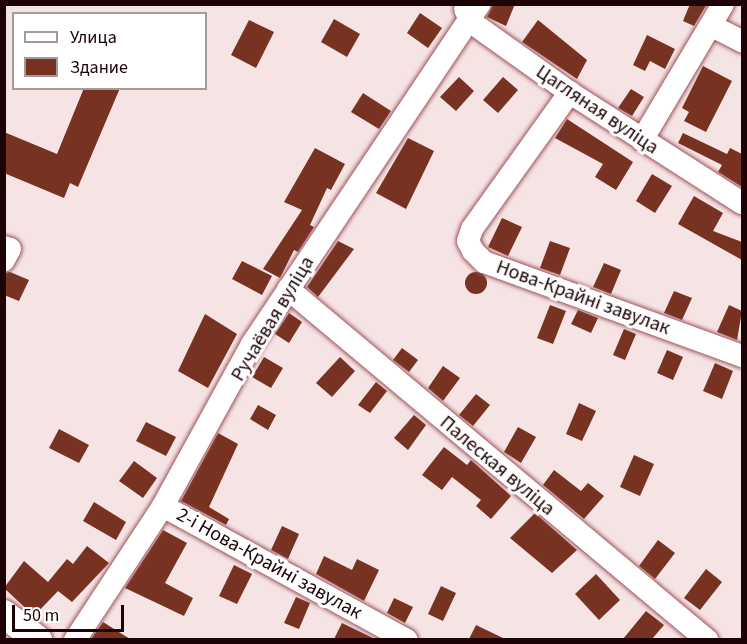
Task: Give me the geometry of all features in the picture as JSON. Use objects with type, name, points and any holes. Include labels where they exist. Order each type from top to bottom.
[{"type":"main road","points":[[4,614],[38,639]]},
{"type":"street","points":[[642,140],[712,26],[723,4]]},
{"type":"street","name":"Цагляная вуліца","points":[[471,10],[570,92],[742,203]]},
{"type":"street","name":"Ручаёвая вуліца","points":[[75,639],[164,506],[288,289],[471,10]]},
{"type":"street","points":[[712,26],[742,40]]},
{"type":"street","name":"Нова-Крайні завулак","points":[[570,92],[471,229],[468,241],[473,251],[484,262],[742,356]]},
{"type":"street","points":[[4,247],[10,249],[4,260]]},
{"type":"street","name":"Палеская вуліца","points":[[288,289],[707,639]]},
{"type":"street","name":"2-і Нова-Крайні завулак","points":[[164,506],[407,639]]},
{"type":"building","points":[[493,4],[515,4],[506,26],[487,17]]},
{"type":"building","points":[[690,4],[707,4],[694,26],[683,21]]},
{"type":"building","points":[[420,13],[442,28],[428,48],[407,33]]},
{"type":"building","points":[[334,19],[360,34],[347,57],[321,42]]},
{"type":"building","points":[[249,20],[274,32],[256,68],[231,55]]},
{"type":"building","points":[[538,20],[587,60],[577,79],[522,42]]},
{"type":"building","points":[[647,35],[675,49],[665,69],[650,61],[645,71],[633,65]]},
{"type":"building","points":[[703,66],[732,81],[706,132],[684,121],[689,112],[682,108]]},
{"type":"building","points":[[459,77],[474,91],[456,111],[440,97]]},
{"type":"building","points":[[503,77],[518,90],[498,113],[483,100]]},
{"type":"building","points":[[631,89],[644,97],[632,116],[618,108]]},
{"type":"building","points":[[83,90],[119,90],[78,187],[70,183],[64,198],[4,173],[4,132],[57,154]]},
{"type":"building","points":[[363,93],[391,111],[379,129],[351,112]]},
{"type":"building","points":[[567,119],[633,162],[616,190],[595,177],[603,164],[555,138]]},
{"type":"building","points":[[683,133],[727,154],[730,148],[742,154],[742,187],[718,172],[722,165],[678,143]]},
{"type":"building","points":[[408,138],[434,151],[406,209],[376,193]]},
{"type":"building","points":[[315,148],[345,164],[331,190],[327,188],[310,225],[314,227],[298,252],[294,250],[280,278],[263,269],[302,210],[284,202]]},
{"type":"building","points":[[652,174],[672,186],[655,213],[636,201]]},
{"type":"building","points":[[694,196],[723,213],[713,231],[742,242],[742,260],[678,224]]},
{"type":"building","points":[[502,218],[522,227],[508,256],[488,247]]},
{"type":"building","points":[[338,241],[354,249],[318,297],[307,287]]},
{"type":"building","points":[[550,241],[570,248],[560,275],[540,268]]},
{"type":"building","points":[[242,261],[272,276],[262,295],[232,279]]},
{"type":"building","points":[[604,263],[621,270],[611,294],[593,287]]},
{"type":"building","points":[[10,272],[29,280],[19,301],[4,295],[4,273]]},
{"type":"building","points":[[476,272],[486,279],[487,283],[480,293],[476,294],[466,287],[465,283],[472,273]]},
{"type":"building","points":[[674,291],[692,298],[682,320],[664,313]]},
{"type":"building","points":[[550,305],[566,311],[553,344],[537,338]]},
{"type":"building","points":[[729,305],[742,311],[737,340],[717,332]]},
{"type":"building","points":[[578,310],[598,318],[591,333],[571,324]]},
{"type":"building","points":[[289,313],[302,322],[289,343],[275,334]]},
{"type":"building","points":[[205,314],[237,334],[208,388],[178,371]]},
{"type":"building","points":[[624,329],[636,334],[625,360],[613,355]]},
{"type":"building","points":[[402,348],[418,360],[409,372],[393,360]]},
{"type":"building","points":[[667,350],[683,357],[673,380],[657,373]]},
{"type":"building","points":[[264,357],[283,368],[271,388],[252,377]]},
{"type":"building","points":[[340,357],[355,371],[332,397],[316,383]]},
{"type":"building","points":[[715,363],[733,371],[722,399],[703,391]]},
{"type":"building","points":[[443,366],[460,378],[443,401],[428,388]]},
{"type":"building","points":[[376,382],[387,391],[370,413],[358,405]]},
{"type":"building","points":[[476,394],[490,405],[473,426],[459,415]]},
{"type":"building","points":[[579,403],[596,411],[582,441],[566,434]]},
{"type":"building","points":[[258,405],[276,415],[268,430],[250,419]]},
{"type":"building","points":[[414,415],[426,425],[408,450],[394,438]]},
{"type":"building","points":[[146,422],[176,437],[166,456],[136,441]]},
{"type":"building","points":[[518,427],[536,437],[521,463],[504,452]]},
{"type":"building","points":[[59,429],[89,445],[79,463],[49,448]]},
{"type":"building","points":[[218,433],[238,444],[209,507],[229,519],[226,525],[181,501]]},
{"type":"building","points":[[444,447],[467,465],[471,460],[511,496],[491,519],[476,506],[481,500],[452,477],[442,490],[422,475]]},
{"type":"building","points":[[634,455],[654,464],[640,496],[620,487]]},
{"type":"building","points":[[134,461],[157,478],[143,498],[119,481]]},
{"type":"building","points":[[554,470],[581,491],[588,483],[604,496],[584,519],[543,485]]},
{"type":"building","points":[[94,502],[126,522],[116,540],[83,521]]},
{"type":"building","points":[[535,513],[577,550],[552,573],[510,538]]},
{"type":"building","points":[[282,526],[299,534],[288,559],[271,550]]},
{"type":"building","points":[[163,530],[187,543],[165,583],[193,598],[184,616],[125,588]]},
{"type":"building","points":[[658,540],[675,553],[655,579],[639,566]]},
{"type":"building","points":[[87,546],[109,563],[72,602],[58,591],[34,616],[4,588],[24,561],[48,582],[67,559],[73,564]]},
{"type":"building","points":[[324,556],[352,570],[357,559],[379,570],[364,601],[316,574]]},
{"type":"building","points":[[234,565],[252,574],[237,604],[219,596]]},
{"type":"building","points":[[706,569],[722,582],[700,610],[684,598]]},
{"type":"building","points":[[596,574],[620,600],[599,620],[575,594]]},
{"type":"building","points":[[441,586],[456,593],[443,621],[428,614]]},
{"type":"building","points":[[296,597],[310,603],[299,629],[284,623]]},
{"type":"building","points":[[394,598],[413,607],[405,623],[387,613]]},
{"type":"building","points":[[646,611],[664,625],[652,639],[623,639]]},
{"type":"building","points":[[103,622],[130,639],[91,639]]},
{"type":"building","points":[[342,623],[375,639],[334,639]]},
{"type":"building","points":[[476,625],[505,639],[469,639]]}]
